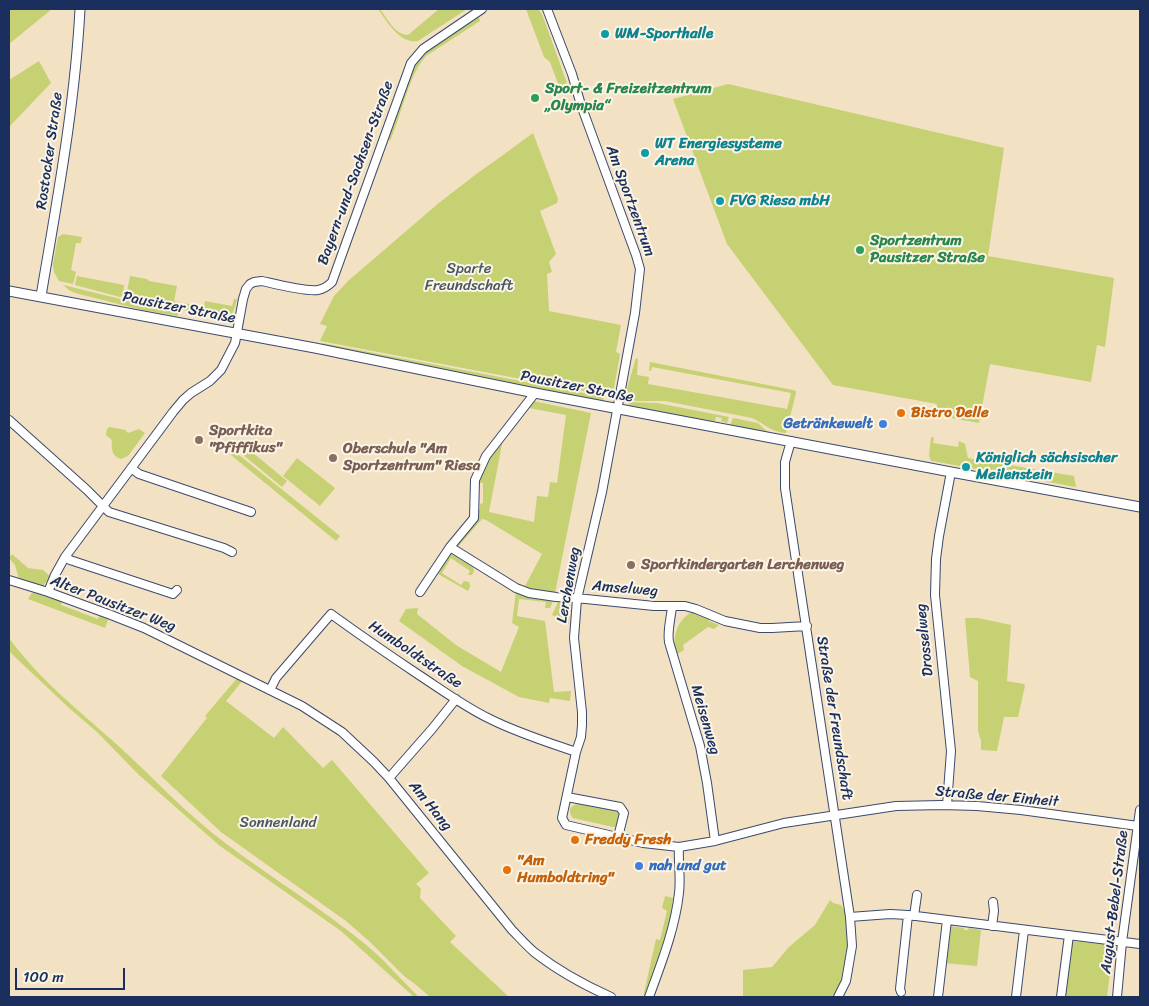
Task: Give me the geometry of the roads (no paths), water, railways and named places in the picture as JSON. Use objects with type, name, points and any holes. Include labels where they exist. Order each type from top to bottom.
[{"type":"street","name":"Rostocker Straße","points":[[41,296],[58,194],[78,51],[80,9]]},
{"type":"street","name":"Bayern-und-Sachsen-Straße","points":[[238,333],[245,294],[250,284],[262,281],[310,290],[322,289],[332,282],[408,67],[423,49],[482,9]]},
{"type":"street","name":"Am Sportzentrum","points":[[547,9],[572,74],[580,105],[639,264],[635,313],[617,408]]},
{"type":"street","name":"Pausitzer Straße","points":[[9,291],[238,333],[535,393],[1140,507]]},
{"type":"street","points":[[48,592],[65,557],[173,412],[191,393],[210,381],[221,370],[234,347],[238,333]]},
{"type":"street","points":[[420,592],[450,547],[474,518],[476,480],[486,456],[535,393]]},
{"type":"street","name":"Lerchenweg","points":[[562,818],[581,737],[582,712],[574,638],[577,599],[600,501],[617,408]]},
{"type":"street","points":[[9,420],[109,512],[232,552]]},
{"type":"street","name":"Straße der Freundschaft","points":[[791,442],[785,462],[785,488],[850,917],[852,946],[846,981],[838,997]]},
{"type":"street","points":[[131,468],[139,474],[251,512]]},
{"type":"street","name":"Drosselweg","points":[[947,805],[951,752],[935,595],[939,536],[951,472]]},
{"type":"street","name":"Amselweg","points":[[450,547],[529,593],[672,607],[685,606],[724,621],[760,628],[806,626]]},
{"type":"street","points":[[65,557],[173,594],[178,590]]},
{"type":"street","name":"Alter Pausitzer Weg","points":[[9,580],[111,615],[174,642],[205,658]]},
{"type":"street","name":"Meisenweg","points":[[672,607],[668,636],[669,642],[700,746],[715,841]]},
{"type":"street","name":"Humboldtstraße","points":[[270,690],[276,678],[331,614],[456,700],[504,726],[576,752]]},
{"type":"street","name":"Am Hang","points":[[205,658],[245,676],[302,706],[342,732],[389,778],[512,930],[534,951],[564,972],[594,990],[611,997]]},
{"type":"street","points":[[389,778],[456,700]]},
{"type":"street","points":[[567,797],[620,807],[624,813],[615,836]]},
{"type":"street","name":"Straße der Einheit","points":[[562,818],[566,825],[642,843],[679,847],[715,841],[784,823],[896,806],[977,806],[1138,826]]},
{"type":"street","name":"August-Bebel-Straße","points":[[1117,997],[1122,942],[1140,810]]},
{"type":"street","points":[[649,997],[673,925],[680,875],[679,847]]},
{"type":"street","points":[[901,992],[900,988],[911,916],[917,895]]},
{"type":"street","points":[[992,926],[993,902]]},
{"type":"street","points":[[850,917],[879,914],[911,916],[1140,944]]},
{"type":"street","points":[[938,997],[947,920]]},
{"type":"street","points":[[1016,997],[1024,930]]},
{"type":"street","points":[[1061,997],[1069,935]]},
{"type":"place","name":"WM-Sporthalle","points":[[605,34]]},
{"type":"place","name":"Sport- & Freizeitzentrum „Olympia“","points":[[535,98]]},
{"type":"place","name":"WT Energiesysteme Arena","points":[[645,153]]},
{"type":"place","name":"FVG Riesa mbH","points":[[720,201]]},
{"type":"place","name":"Sportzentrum Pausitzer Straße","points":[[860,250]]},
{"type":"place","name":"Bistro Delle","points":[[901,413]]},
{"type":"place","name":"Getränkewelt","points":[[883,424]]},
{"type":"place","name":"Sportkita \"Pfiffikus\"","points":[[199,440]]},
{"type":"place","name":"Oberschule \"Am Sportzentrum\" Riesa","points":[[333,458]]},
{"type":"place","name":"Königlich sächsischer Meilenstein","points":[[966,467]]},
{"type":"place","name":"Sportkindergarten Lerchenweg","points":[[631,565]]},
{"type":"place","name":"Freddy Fresh","points":[[575,840]]},
{"type":"place","name":"nah und gut","points":[[639,866]]},
{"type":"place","name":"\"Am Humboldtring\"","points":[[507,870]]},
{"type":"park label","name":"Sparte Freundschaft","points":[[469,278]]},
{"type":"park label","name":"Sonnenland","points":[[278,823]]}]
